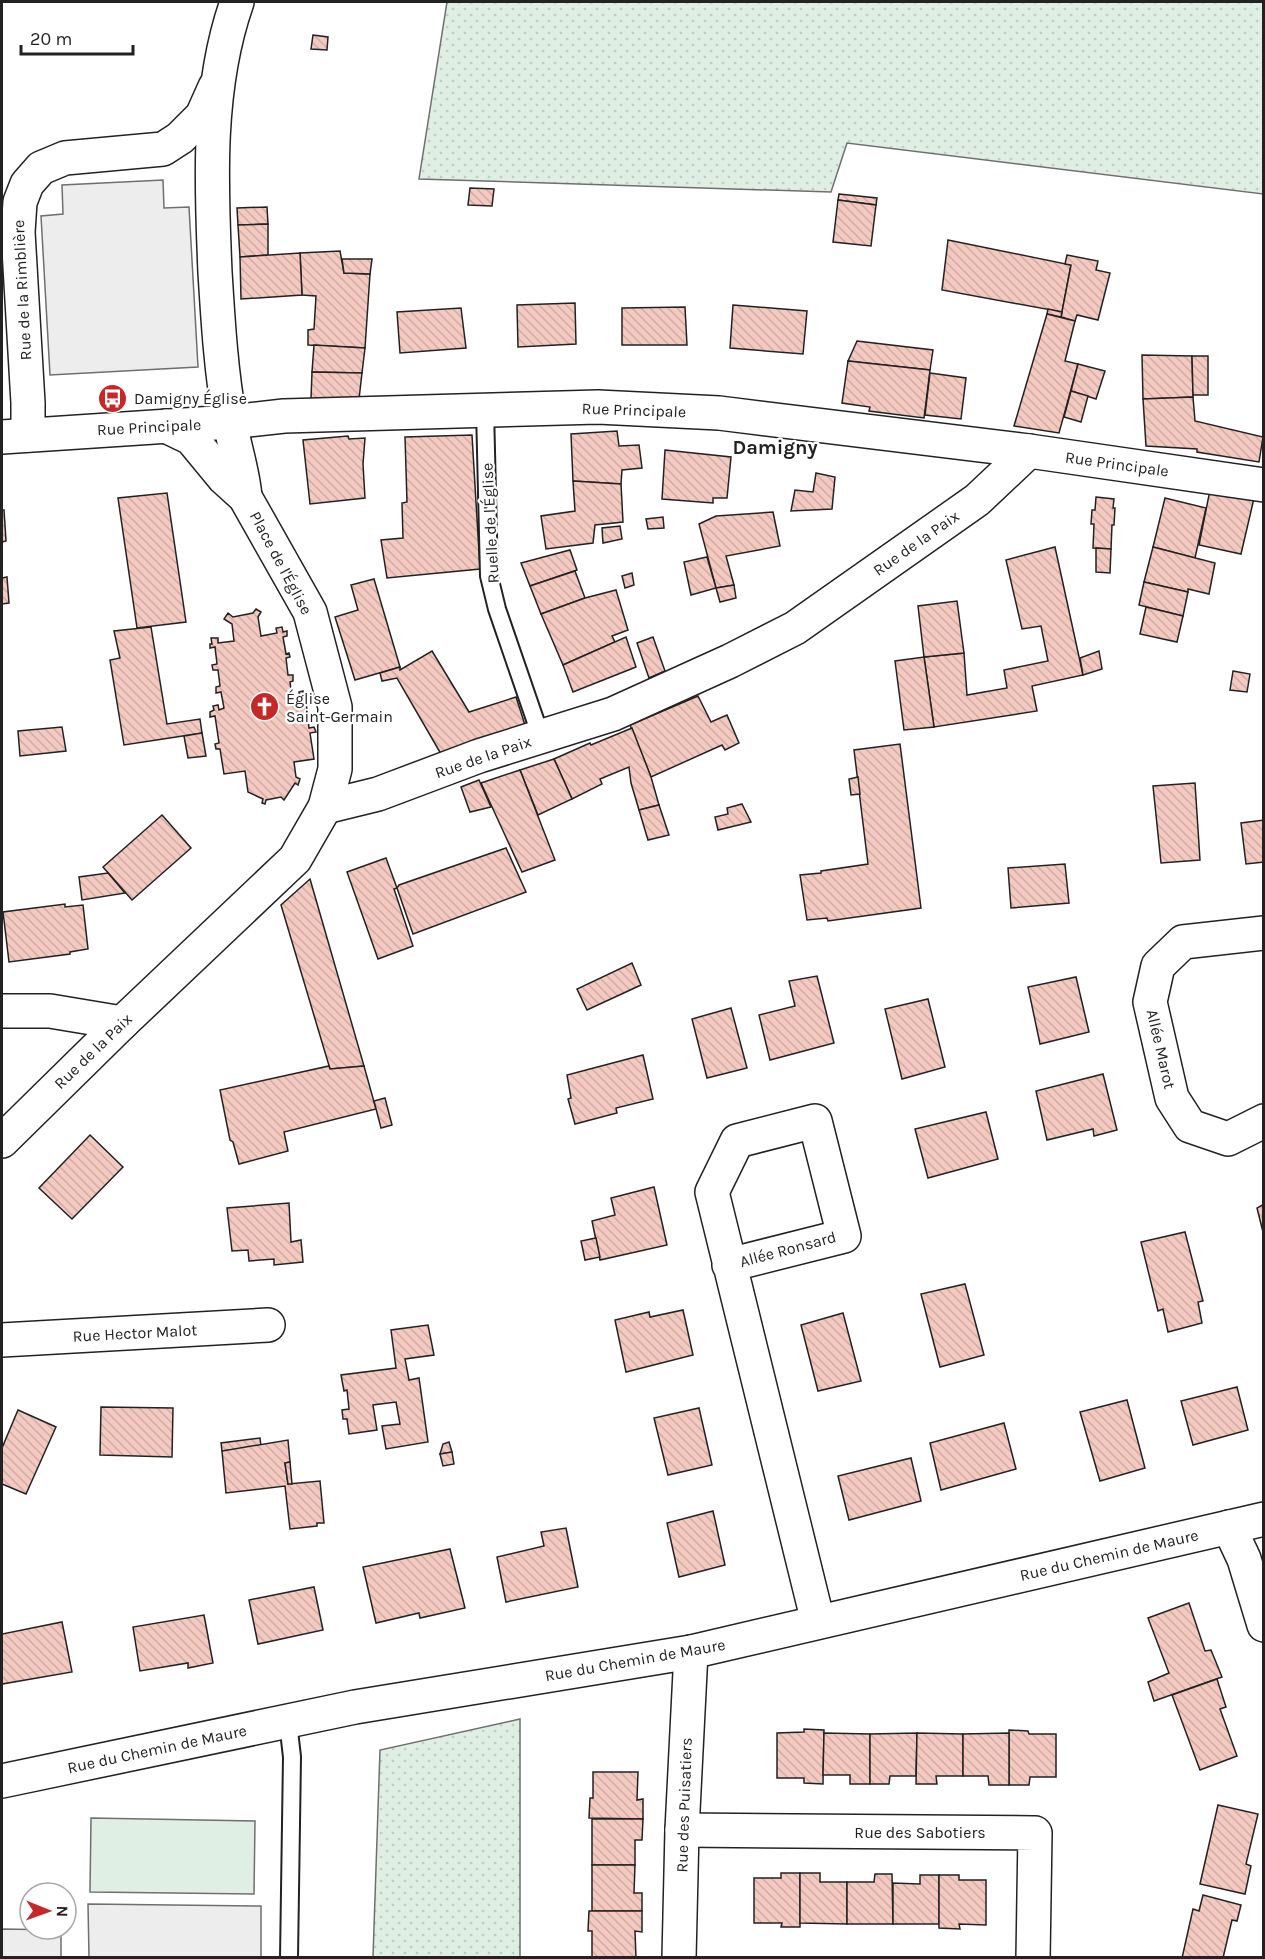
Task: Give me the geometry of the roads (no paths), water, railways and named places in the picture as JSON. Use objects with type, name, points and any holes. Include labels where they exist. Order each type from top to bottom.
[{"type":"street","points":[[230,423],[218,326],[211,188],[218,80],[237,2]]},
{"type":"street","points":[[163,149],[180,138],[202,116],[218,80]]},
{"type":"street","points":[[163,149],[191,163],[211,188]]},
{"type":"street","name":"Rue de la Rimblière","points":[[15,436],[28,403],[18,232],[20,202],[27,184],[41,168],[65,158],[163,149]]},
{"type":"street","name":"Rue Principale","points":[[15,436],[230,423],[284,416],[598,407],[719,413],[1029,451],[1263,485]]},
{"type":"street","name":"Place de l'Église","points":[[230,423],[243,472],[245,497]]},
{"type":"street","name":"Place de l'Église","points":[[166,426],[191,438],[224,478],[245,497],[310,612],[335,707],[336,769],[326,807]]},
{"type":"street","name":"Rue de la Paix","points":[[2,1141],[122,1023],[295,859],[326,807],[378,794],[479,756],[613,714],[730,661],[795,628],[977,500],[1029,451]]},
{"type":"street","name":"Allée Marot","points":[[1263,934],[1183,942],[1158,966],[1150,1002],[1172,1098],[1190,1126],[1228,1139],[1263,1121]]},
{"type":"street","points":[[2,1011],[50,1011],[122,1023]]},
{"type":"street","name":"Allée Ronsard","points":[[729,1265],[843,1236],[815,1121],[737,1141],[712,1192],[729,1265],[818,1622]]},
{"type":"street","name":"Rue Hector Malot","points":[[2,1340],[268,1325]]},
{"type":"street","name":"Rue du Chemin de Maure","points":[[2,1781],[355,1707],[691,1652],[1263,1518]]},
{"type":"street","points":[[1228,1527],[1244,1559],[1263,1625]]},
{"type":"street","name":"Rue des Puisatiers","points":[[679,1958],[682,1830],[691,1652]]},
{"type":"street","name":"Rue des Sabotiers","points":[[682,1830],[1035,1833],[1033,1958]]},
{"type":"lane","name":"Ruelle de l'Église","points":[[485,409],[489,576],[497,609],[541,737]]},
{"type":"lane","points":[[288,1722],[292,1757],[288,1958]]},
{"type":"place","name":"Damigny Église","points":[[113,398]]},
{"type":"place","name":"Église Saint-Germain","points":[[265,707]]},
{"type":"district","name":"Damigny","points":[[775,447]]}]
